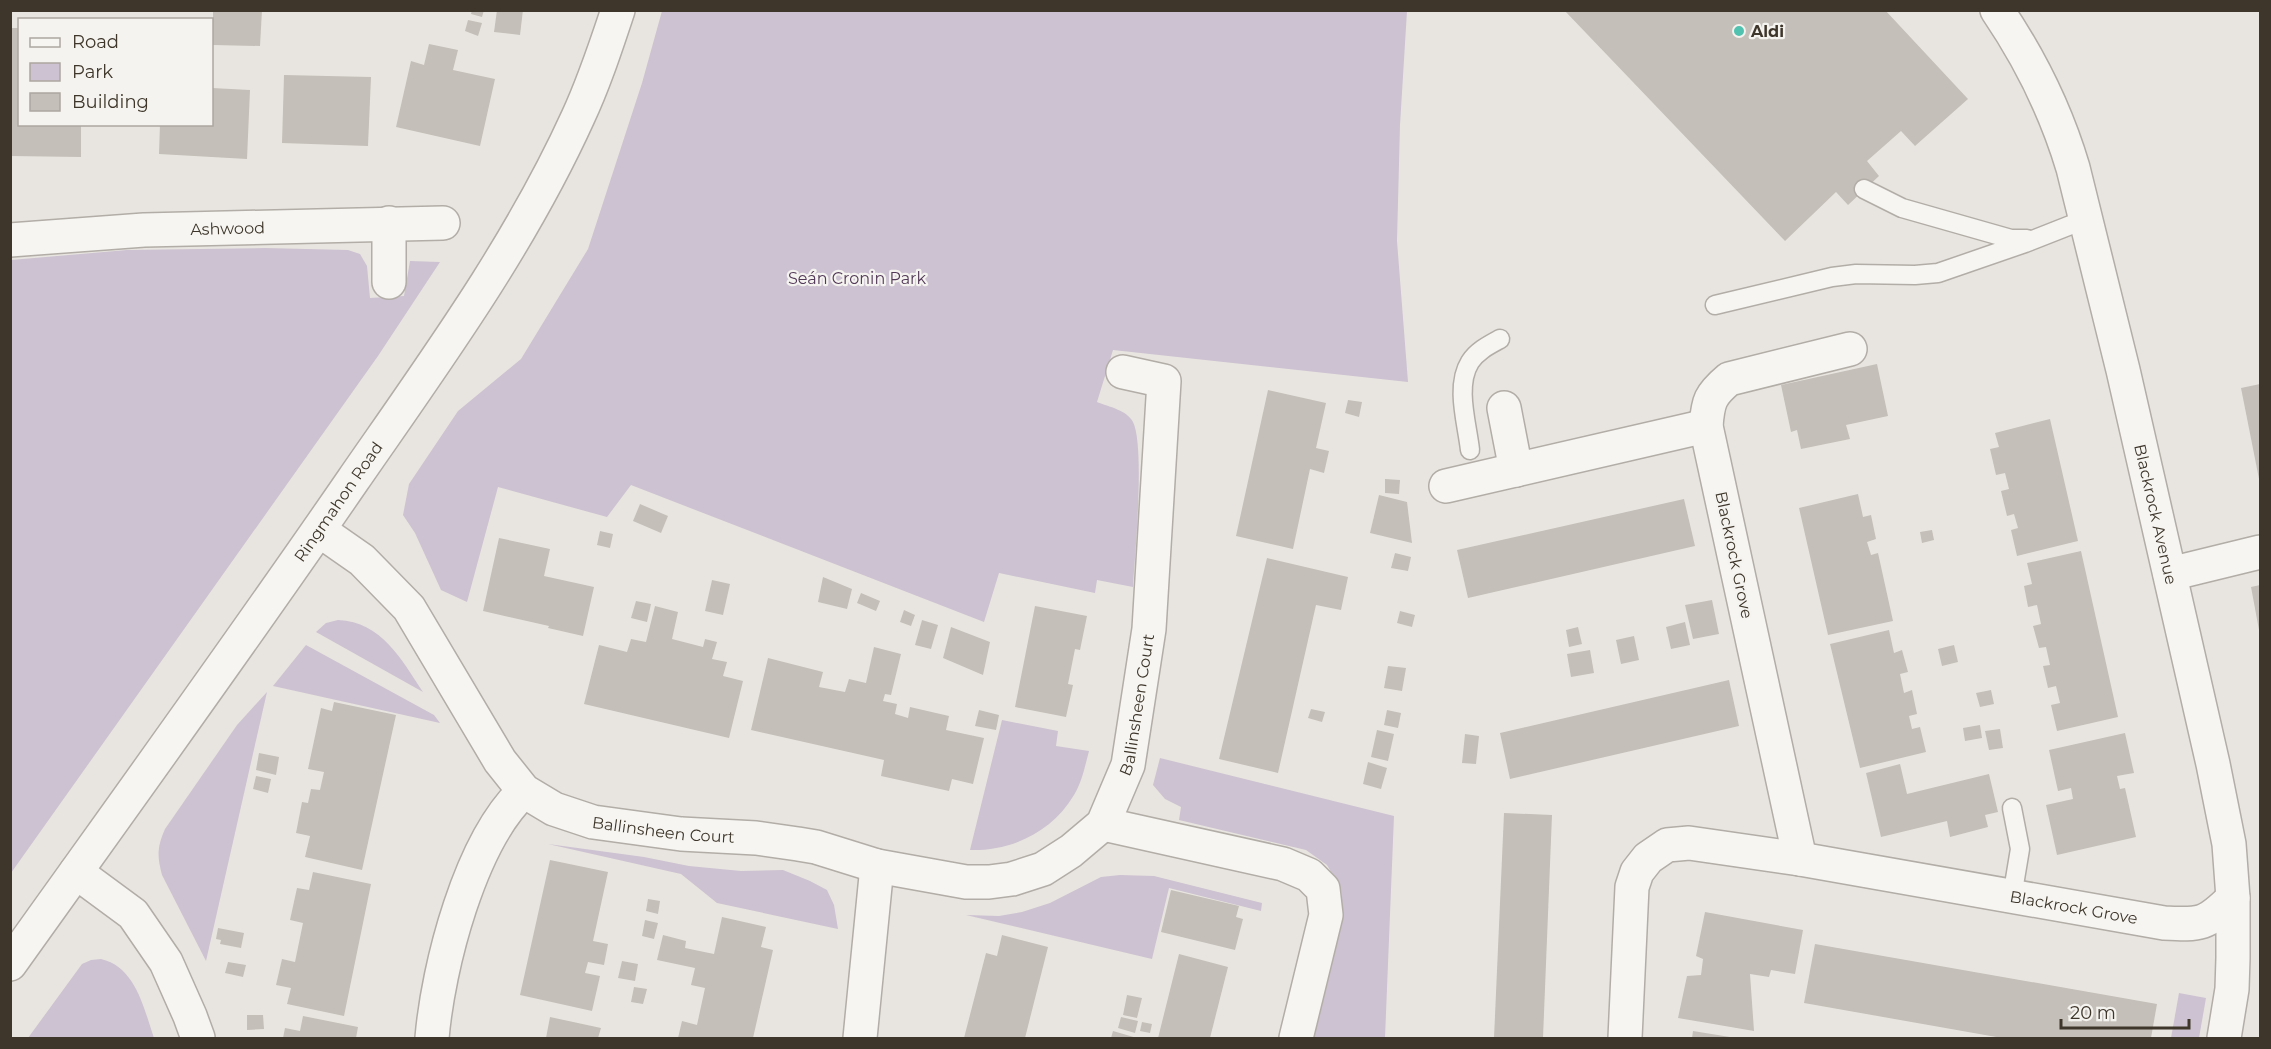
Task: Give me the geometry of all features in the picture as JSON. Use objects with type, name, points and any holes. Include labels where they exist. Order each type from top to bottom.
[{"type":"street","name":"Ringmahon Road","points":[[10,964],[319,530],[452,336],[524,222],[579,116],[618,10]]},
{"type":"street","name":"Blackrock Avenue","points":[[1997,10],[2034,70],[2056,116],[2065,142],[2123,370],[2213,764],[2229,844],[2233,898],[2232,989],[2224,1038]]},
{"type":"street","points":[[389,223],[389,282]]},
{"type":"street","name":"Ashwood","points":[[10,240],[144,230],[443,223]]},
{"type":"street","name":"Blackrock Grove","points":[[1800,859],[1706,426],[1707,411],[1714,392],[1729,379],[1850,349]]},
{"type":"street","name":"Ballinsheen Court","points":[[319,530],[362,560],[409,608],[500,761],[524,791],[554,808],[593,822],[681,834],[789,842],[816,847],[877,866],[966,882],[1012,879],[1043,869],[1071,851],[1103,824],[1128,765],[1147,638],[1153,578],[1164,381],[1122,372]]},
{"type":"street","points":[[1504,408],[1516,470]]},
{"type":"street","points":[[1446,486],[1706,426]]},
{"type":"street","points":[[2170,574],[2260,552]]},
{"type":"street","points":[[432,1038],[436,1000],[448,950],[466,894],[494,828],[511,804],[524,791]]},
{"type":"street","points":[[1103,824],[1283,864],[1309,875],[1323,889],[1326,915],[1296,1038]]},
{"type":"street","name":"Blackrock Grove","points":[[1625,1038],[1632,890],[1637,872],[1648,858],[1666,845],[1689,843],[1800,859],[2164,923],[2203,923],[2217,914],[2233,898]]},
{"type":"street","points":[[860,1038],[877,866]]},
{"type":"street","points":[[76,872],[133,914],[166,962],[198,1038]]},
{"type":"lane","points":[[1864,189],[1902,208],[2011,238],[2035,240]]},
{"type":"lane","points":[[1715,305],[1833,277],[1856,274],[1938,273],[2035,240],[2086,219]]},
{"type":"lane","points":[[1470,450],[1462,389],[1465,373],[1470,361],[1480,351],[1500,339]]},
{"type":"lane","points":[[2012,808],[2020,849],[2012,897]]},
{"type":"green space","name":"Seán Cronin Park","points":[[662,11],[1407,11],[1400,125],[1397,241],[1408,382],[1113,350],[1097,402],[1127,415],[1133,422],[1137,435],[1139,476],[1133,587],[1097,580],[1095,593],[999,573],[984,622],[631,485],[607,517],[498,487],[467,602],[441,590],[415,533],[403,515],[409,484],[458,411],[521,359],[588,249],[642,83]]},
{"type":"green space","points":[[265,248],[348,250],[360,254],[367,266],[370,298],[404,296],[410,261],[440,262],[378,356],[11,873],[11,260],[127,250]]},
{"type":"green space","points":[[338,620],[367,627],[389,644],[423,692],[316,632],[326,623]]},
{"type":"green space","points":[[306,645],[434,715],[440,723],[273,686]]},
{"type":"green space","points":[[267,692],[206,961],[162,875],[159,857],[160,841],[165,829],[237,725]]},
{"type":"green space","points":[[1002,720],[1058,731],[1056,746],[1089,751],[1077,790],[1065,808],[1042,829],[1016,843],[970,850]]},
{"type":"green space","points":[[1160,758],[1394,816],[1385,1038],[1314,1038],[1343,917],[1341,889],[1327,865],[1306,850],[1179,820],[1181,807],[1165,799],[1153,785]]},
{"type":"green space","points":[[548,844],[644,857],[689,866],[741,871],[783,870],[827,890],[834,905],[838,929],[717,903],[681,874]]},
{"type":"green space","points":[[1154,876],[1262,903],[1261,911],[1169,888],[1152,959],[966,915],[999,916],[1022,912],[1050,903],[1101,877]]},
{"type":"green space","points":[[101,959],[123,971],[131,980],[142,1002],[154,1038],[28,1038],[82,964]]},
{"type":"green space","points":[[2179,993],[2206,998],[2199,1038],[2171,1038]]},
{"type":"building","points":[[213,10],[262,10],[260,46],[213,45]]},
{"type":"building","points":[[472,10],[484,10],[482,17],[471,14]]},
{"type":"building","points":[[497,10],[523,10],[520,35],[494,32]]},
{"type":"building","points":[[1564,10],[1885,10],[1968,99],[1915,146],[1901,131],[1867,161],[1879,176],[1848,205],[1836,192],[1785,241]]},
{"type":"building","points":[[468,20],[482,23],[478,36],[465,31]]},
{"type":"building","points":[[10,28],[18,28],[18,126],[81,126],[81,157],[10,156]]},
{"type":"building","points":[[429,44],[458,50],[453,70],[495,79],[480,146],[396,127],[411,61],[424,65]]},
{"type":"building","points":[[284,75],[371,77],[368,146],[282,143]]},
{"type":"building","points":[[213,88],[250,90],[247,159],[159,154],[160,126],[213,126]]},
{"type":"building","points":[[1877,364],[1888,416],[1846,425],[1850,439],[1801,449],[1797,430],[1791,432],[1781,385]]},
{"type":"building","points":[[2260,384],[2260,479],[2259,479],[2241,388]]},
{"type":"building","points":[[1268,390],[1326,403],[1316,448],[1329,451],[1324,473],[1310,469],[1293,549],[1236,536]]},
{"type":"building","points":[[1348,400],[1362,402],[1359,417],[1345,413]]},
{"type":"building","points":[[2050,419],[2078,541],[2017,556],[2011,530],[2018,528],[2014,514],[2007,516],[2001,491],[2009,489],[2005,473],[1996,475],[1990,449],[1999,447],[1995,433]]},
{"type":"building","points":[[1385,479],[1400,480],[1399,494],[1385,493]]},
{"type":"building","points":[[1858,494],[1863,517],[1871,515],[1876,539],[1867,542],[1871,555],[1878,553],[1893,621],[1828,635],[1799,508]]},
{"type":"building","points":[[1379,495],[1407,502],[1412,543],[1370,533]]},
{"type":"building","points":[[1684,499],[1695,546],[1468,598],[1457,550]]},
{"type":"building","points":[[640,504],[668,516],[661,533],[633,521]]},
{"type":"building","points":[[1932,530],[1934,540],[1922,543],[1920,532]]},
{"type":"building","points":[[600,531],[613,534],[610,548],[597,545]]},
{"type":"building","points":[[499,538],[550,549],[544,576],[594,587],[583,636],[483,611]]},
{"type":"building","points":[[2081,551],[2118,717],[2057,731],[2051,705],[2060,703],[2056,686],[2048,688],[2043,666],[2050,665],[2046,647],[2039,648],[2033,626],[2041,624],[2037,605],[2028,607],[2024,586],[2032,584],[2027,563]]},
{"type":"building","points":[[1395,553],[1411,557],[1408,571],[1391,568]]},
{"type":"building","points":[[1267,558],[1348,577],[1341,610],[1316,605],[1278,773],[1219,759]]},
{"type":"building","points":[[823,577],[852,589],[847,609],[818,602]]},
{"type":"building","points":[[712,580],[730,584],[723,615],[705,611]]},
{"type":"building","points":[[2260,585],[2260,630],[2259,630],[2251,587]]},
{"type":"building","points":[[861,593],[880,601],[876,611],[857,603]]},
{"type":"building","points":[[1712,600],[1719,634],[1693,639],[1685,605]]},
{"type":"building","points":[[636,601],[651,604],[647,622],[631,618]]},
{"type":"building","points":[[655,606],[678,612],[672,639],[703,647],[705,639],[717,642],[712,659],[727,662],[723,676],[743,681],[729,738],[584,704],[599,645],[627,652],[631,639],[646,642]]},
{"type":"building","points":[[1035,606],[1087,616],[1080,650],[1075,649],[1068,684],[1073,685],[1066,717],[1015,707]]},
{"type":"building","points":[[904,610],[915,615],[911,626],[900,622]]},
{"type":"building","points":[[1400,611],[1415,615],[1412,627],[1397,623]]},
{"type":"building","points":[[922,620],[938,625],[931,649],[915,645]]},
{"type":"building","points":[[1685,622],[1690,645],[1671,649],[1666,627]]},
{"type":"building","points":[[951,627],[990,642],[983,675],[943,658]]},
{"type":"building","points":[[1578,627],[1582,644],[1569,647],[1566,630]]},
{"type":"building","points":[[1889,630],[1894,653],[1902,650],[1908,672],[1900,674],[1904,693],[1912,690],[1917,714],[1909,716],[1912,729],[1920,727],[1926,752],[1860,768],[1830,644]]},
{"type":"building","points":[[1634,636],[1639,660],[1621,664],[1616,640]]},
{"type":"building","points":[[1954,645],[1958,662],[1942,666],[1938,649]]},
{"type":"building","points":[[874,647],[901,654],[891,695],[885,694],[883,701],[897,704],[895,714],[908,718],[910,707],[949,716],[946,730],[984,738],[973,784],[952,779],[949,791],[881,776],[884,760],[751,730],[768,658],[823,672],[819,687],[845,692],[849,679],[866,683]]},
{"type":"building","points":[[1590,650],[1594,673],[1571,677],[1567,654]]},
{"type":"building","points":[[1388,666],[1406,668],[1402,691],[1384,688]]},
{"type":"building","points":[[1729,680],[1739,726],[1510,779],[1500,733]]},
{"type":"building","points":[[1991,690],[1994,704],[1980,707],[1976,693]]},
{"type":"building","points":[[334,702],[396,715],[362,870],[305,857],[310,836],[296,833],[302,802],[308,803],[311,789],[320,790],[324,772],[308,769],[321,708],[332,711]]},
{"type":"building","points":[[1311,709],[1325,712],[1322,722],[1308,718]]},
{"type":"building","points":[[979,710],[999,715],[996,730],[975,726]]},
{"type":"building","points":[[1387,710],[1401,713],[1398,728],[1384,725]]},
{"type":"building","points":[[1980,725],[1982,738],[1965,741],[1963,728]]},
{"type":"building","points":[[2000,729],[2003,748],[1989,750],[1985,731]]},
{"type":"building","points":[[1377,730],[1394,734],[1388,761],[1371,757]]},
{"type":"building","points":[[2125,733],[2134,773],[2117,776],[2120,789],[2125,788],[2136,837],[2057,855],[2046,805],[2073,799],[2071,788],[2058,791],[2049,750]]},
{"type":"building","points":[[1465,734],[1479,736],[1476,764],[1462,763]]},
{"type":"building","points":[[259,753],[279,757],[276,775],[256,770]]},
{"type":"building","points":[[1368,762],[1387,768],[1381,789],[1363,784]]},
{"type":"building","points":[[1900,764],[1907,794],[1989,774],[1998,812],[1985,815],[1988,827],[1950,837],[1947,821],[1881,837],[1866,773]]},
{"type":"building","points":[[256,776],[271,779],[268,793],[253,789]]},
{"type":"building","points":[[1504,813],[1552,815],[1543,1038],[1494,1038]]},
{"type":"building","points":[[550,860],[608,872],[593,941],[608,944],[604,965],[588,962],[585,973],[600,976],[592,1011],[520,995]]},
{"type":"building","points":[[313,872],[371,884],[344,1016],[287,1004],[291,988],[276,985],[282,959],[295,962],[303,923],[290,920],[297,888],[309,890]]},
{"type":"building","points":[[1171,890],[1239,906],[1236,917],[1243,919],[1235,950],[1161,932]]},
{"type":"building","points":[[648,899],[660,901],[658,914],[646,911]]},
{"type":"building","points":[[1705,912],[1803,930],[1795,974],[1771,970],[1769,977],[1750,974],[1754,1031],[1678,1018],[1687,976],[1701,975],[1703,959],[1696,956]]},
{"type":"building","points":[[722,917],[766,927],[761,947],[773,950],[753,1038],[678,1038],[682,1021],[697,1025],[705,988],[691,985],[695,968],[657,960],[663,935],[686,941],[685,948],[714,954]]},
{"type":"building","points":[[645,920],[658,923],[654,939],[642,936]]},
{"type":"building","points":[[218,928],[244,933],[241,948],[220,944],[221,940],[216,939]]},
{"type":"building","points":[[1002,935],[1048,947],[1025,1038],[964,1038],[986,953],[997,956]]},
{"type":"building","points":[[1815,944],[2157,1004],[2151,1038],[2002,1038],[1804,1003]]},
{"type":"building","points":[[1179,954],[1228,967],[1210,1038],[1158,1038]]},
{"type":"building","points":[[622,961],[638,964],[635,981],[618,978]]},
{"type":"building","points":[[228,962],[246,965],[243,977],[225,973]]},
{"type":"building","points":[[634,987],[647,989],[643,1004],[631,1002]]},
{"type":"building","points":[[1127,995],[1142,998],[1137,1018],[1123,1015]]},
{"type":"building","points":[[247,1015],[263,1015],[264,1029],[247,1030]]},
{"type":"building","points":[[303,1016],[358,1027],[356,1038],[283,1038],[285,1028],[300,1031]]},
{"type":"building","points":[[550,1017],[601,1028],[598,1038],[546,1038]]},
{"type":"building","points":[[1121,1017],[1138,1021],[1135,1033],[1118,1028]]},
{"type":"building","points":[[1142,1022],[1152,1024],[1150,1033],[1140,1031]]},
{"type":"building","points":[[1113,1031],[1137,1038],[1111,1038]]},
{"type":"building","points":[[1693,1031],[1730,1037],[1730,1038],[1692,1038]]},
{"type":"place","name":"Aldi","points":[[1739,31]]}]
